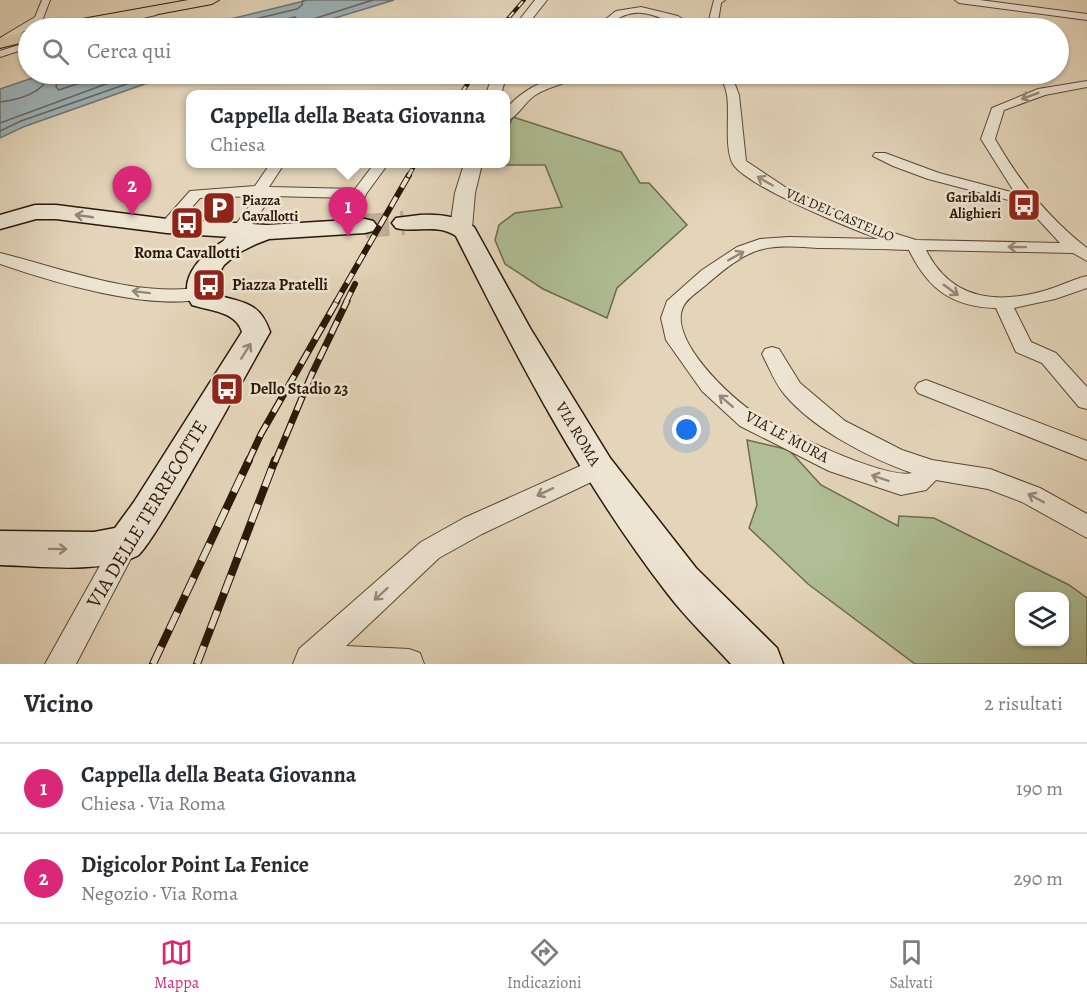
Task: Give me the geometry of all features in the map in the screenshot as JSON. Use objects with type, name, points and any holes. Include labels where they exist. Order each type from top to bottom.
[{"type":"main road","points":[[116,18],[212,0]]},
{"type":"main road","points":[[0,43],[18,38]]},
{"type":"main road","points":[[0,222],[35,212],[56,212],[167,226],[267,232],[355,227]]},
{"type":"main road","points":[[404,223],[440,222],[461,228]]},
{"type":"main road","name":"VIA ROMA","points":[[461,228],[470,239],[516,328],[598,468],[682,581],[761,664]]},
{"type":"main road","points":[[199,294],[200,279],[224,251],[235,244],[267,232]]},
{"type":"main road","name":"VIA DELLE TERRECOTTE","points":[[126,543],[252,342],[256,332],[254,321],[247,313],[209,302],[202,299],[199,294]]},
{"type":"main road","points":[[0,548],[94,549],[126,543]]},
{"type":"street","points":[[39,18],[47,0]]},
{"type":"street","points":[[527,18],[541,0]]},
{"type":"street","points":[[714,18],[717,2],[722,0]]},
{"type":"street","points":[[959,0],[1087,17]]},
{"type":"street","points":[[130,18],[172,8]]},
{"type":"street","points":[[612,18],[643,10],[677,18]]},
{"type":"street","points":[[0,43],[18,32]]},
{"type":"street","points":[[0,54],[18,48]]},
{"type":"street","points":[[510,111],[519,99],[547,84]]},
{"type":"street","name":"VIA DEL CASTELLO","points":[[729,84],[733,95],[737,153],[740,163],[750,172],[783,192],[864,229],[915,245],[1081,252]]},
{"type":"street","points":[[1081,252],[1026,200],[988,140],[998,108],[1042,92],[1087,84]]},
{"type":"street","points":[[880,156],[918,173],[1026,200]]},
{"type":"street","points":[[224,251],[264,191],[275,168]]},
{"type":"street","points":[[355,227],[359,195],[378,168]]},
{"type":"street","points":[[461,228],[465,193],[472,168]]},
{"type":"street","points":[[167,226],[195,194],[264,191],[359,195]]},
{"type":"street","name":"VIA LE MURA","points":[[915,245],[789,242],[760,244],[744,251],[708,274],[674,305],[671,318],[676,340],[687,358],[709,386],[748,420],[837,464],[902,485],[917,483],[932,470]]},
{"type":"street","points":[[915,245],[931,275],[961,297],[1003,303],[1045,297],[1087,281]]},
{"type":"street","points":[[0,258],[24,267],[114,288],[182,297],[199,294]]},
{"type":"street","points":[[1003,303],[1023,347],[1049,358],[1087,401]]},
{"type":"street","points":[[772,354],[792,389],[837,427],[894,457],[932,470],[990,479],[1031,495],[1087,527]]},
{"type":"street","points":[[926,388],[1087,451]]},
{"type":"street","points":[[309,662],[429,550],[473,526],[598,468]]},
{"type":"street","name":"VIA DELLE TERRECOTTE","points":[[60,664],[126,543]]},
{"type":"street","points":[[309,662],[408,664]]},
{"type":"green space","points":[[513,117],[621,152],[640,183],[649,183],[687,225],[617,288],[607,318],[543,289],[505,264],[495,240],[499,225],[515,213],[562,207],[545,165],[510,165],[510,123]]},
{"type":"green space","points":[[747,440],[789,450],[821,485],[898,526],[899,516],[934,518],[1069,585],[1087,598],[1087,664],[915,664],[808,584],[749,528],[757,505]]},
{"type":"water","points":[[308,0],[394,0],[335,18],[235,18]]},
{"type":"water","points":[[18,83],[145,84],[23,127],[0,138],[0,89]]},
{"type":"tunnel","points":[[365,226],[404,223]]},
{"type":"railway","points":[[509,18],[524,0]]},
{"type":"railway","points":[[464,90],[467,84]]},
{"type":"railway","points":[[408,177],[413,168]]},
{"type":"railway","points":[[336,302],[409,175]]},
{"type":"railway","points":[[346,302],[355,284]]},
{"type":"railway","points":[[248,462],[261,434],[337,301]]},
{"type":"railway","points":[[275,462],[311,376],[347,301]]},
{"type":"railway","points":[[153,664],[249,460]]},
{"type":"railway","points":[[197,664],[275,460]]},
{"type":"place","name":"Garibaldi Alighieri","points":[[1024,205]]},
{"type":"place","name":"Piazza Cavallotti","points":[[219,208]]},
{"type":"place","name":"Digicolor Point La Fenice","points":[[132,216]]},
{"type":"place","name":"Roma Cavallotti","points":[[187,223]]},
{"type":"place","name":"Cappella della Beata Giovanna","points":[[348,237]]},
{"type":"place","name":"Piazza Pratelli","points":[[209,285]]},
{"type":"place","name":"Dello Stadio 23","points":[[227,389]]}]
